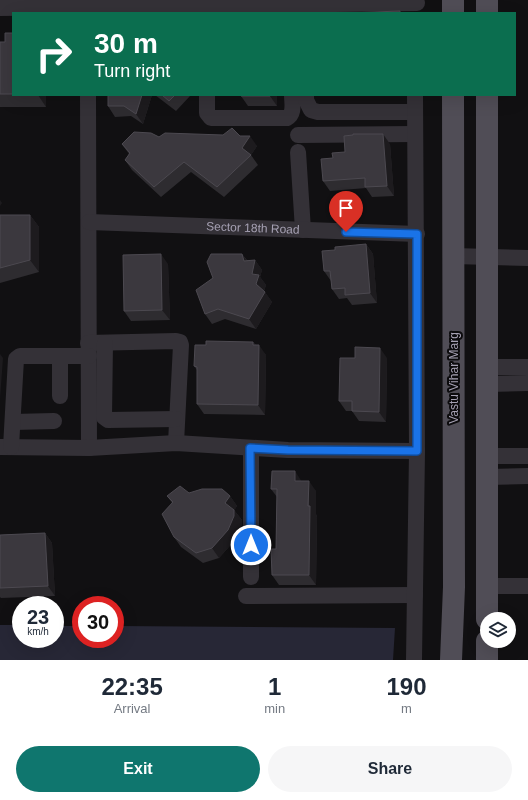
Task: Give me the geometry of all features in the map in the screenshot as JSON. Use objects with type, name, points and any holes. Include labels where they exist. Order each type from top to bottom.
[{"type":"main road","points":[[453,0],[453,12]]},
{"type":"main road","points":[[487,0],[487,12]]},
{"type":"main road","name":"Vastu Vihar Marg","points":[[451,660],[454,587],[453,96]]},
{"type":"main road","points":[[487,96],[487,612]]},
{"type":"main road","points":[[487,648],[487,660]]},
{"type":"street","points":[[0,8],[88,7],[207,9],[250,3],[299,9],[417,5]]},
{"type":"street","points":[[88,96],[89,448]]},
{"type":"street","points":[[207,96],[207,113],[210,118],[287,118],[292,113],[292,96]]},
{"type":"street","points":[[306,96],[306,100],[311,110],[318,112],[415,112]]},
{"type":"street","points":[[414,660],[417,451],[417,234],[415,96]]},
{"type":"street","points":[[298,135],[415,134]]},
{"type":"street","points":[[298,152],[303,230]]},
{"type":"street","name":"Sector 18th Road","points":[[88,222],[417,234]]},
{"type":"street","points":[[454,256],[528,258]]},
{"type":"street","points":[[176,443],[180,342],[105,343],[89,350],[60,356],[20,356],[16,359],[13,422],[6,447],[89,448],[176,443],[288,450],[417,451]]},
{"type":"street","points":[[105,343],[104,417],[108,420],[176,419]]},
{"type":"street","points":[[60,356],[60,396]]},
{"type":"street","points":[[487,375],[528,367]]},
{"type":"street","points":[[487,375],[528,383]]},
{"type":"street","points":[[13,422],[54,421]]},
{"type":"street","points":[[250,448],[251,577]]},
{"type":"street","points":[[487,467],[528,456]]},
{"type":"street","points":[[487,467],[528,476]]},
{"type":"street","points":[[487,586],[528,586]]},
{"type":"street","points":[[246,596],[415,595]]},
{"type":"water","points":[[0,625],[12,625],[12,648],[64,648],[64,626],[72,626],[72,648],[124,648],[124,626],[395,628],[393,660],[0,660]]},
{"type":"building","points":[[400,11],[400,12],[374,12]]},
{"type":"building","points":[[5,33],[12,33],[12,94],[0,94],[0,42],[5,42]]},
{"type":"building","points":[[108,96],[142,96],[136,114],[124,106],[108,106]]},
{"type":"building","points":[[163,96],[174,96],[169,101]]},
{"type":"building","points":[[232,128],[240,136],[250,136],[242,148],[251,155],[217,187],[184,162],[154,187],[125,160],[130,153],[122,144],[134,132],[151,133],[159,137],[165,133],[223,135]]},
{"type":"building","points":[[353,134],[383,134],[387,186],[365,187],[365,178],[323,181],[321,159],[333,158],[332,153],[345,152],[344,136]]},
{"type":"building","points":[[0,215],[30,215],[30,260],[0,268]]},
{"type":"building","points":[[366,244],[370,293],[345,295],[345,288],[332,289],[330,271],[324,271],[322,251],[335,250],[335,247]]},
{"type":"building","points":[[161,254],[162,310],[124,311],[123,255]]},
{"type":"building","points":[[211,254],[242,254],[244,261],[255,260],[252,274],[259,275],[256,284],[265,292],[249,319],[218,309],[205,314],[196,290],[213,278],[207,262]]},
{"type":"building","points":[[206,341],[253,342],[253,345],[259,345],[258,405],[197,404],[197,367],[194,366],[195,345],[206,345]]},
{"type":"building","points":[[355,347],[380,348],[379,412],[352,411],[352,401],[339,401],[340,358],[355,358]]},
{"type":"building","points":[[272,471],[295,471],[295,481],[309,481],[309,575],[272,575],[271,549],[276,549],[277,489],[271,489]]},
{"type":"building","points":[[180,486],[189,493],[202,489],[222,489],[230,496],[225,503],[234,510],[234,516],[228,530],[212,548],[196,553],[174,537],[162,514],[173,502],[167,496]]},
{"type":"building","points":[[45,533],[48,586],[0,588],[0,535]]},
{"type":"route","points":[[251,545],[250,448],[288,450],[417,451],[417,234],[346,232]]}]
